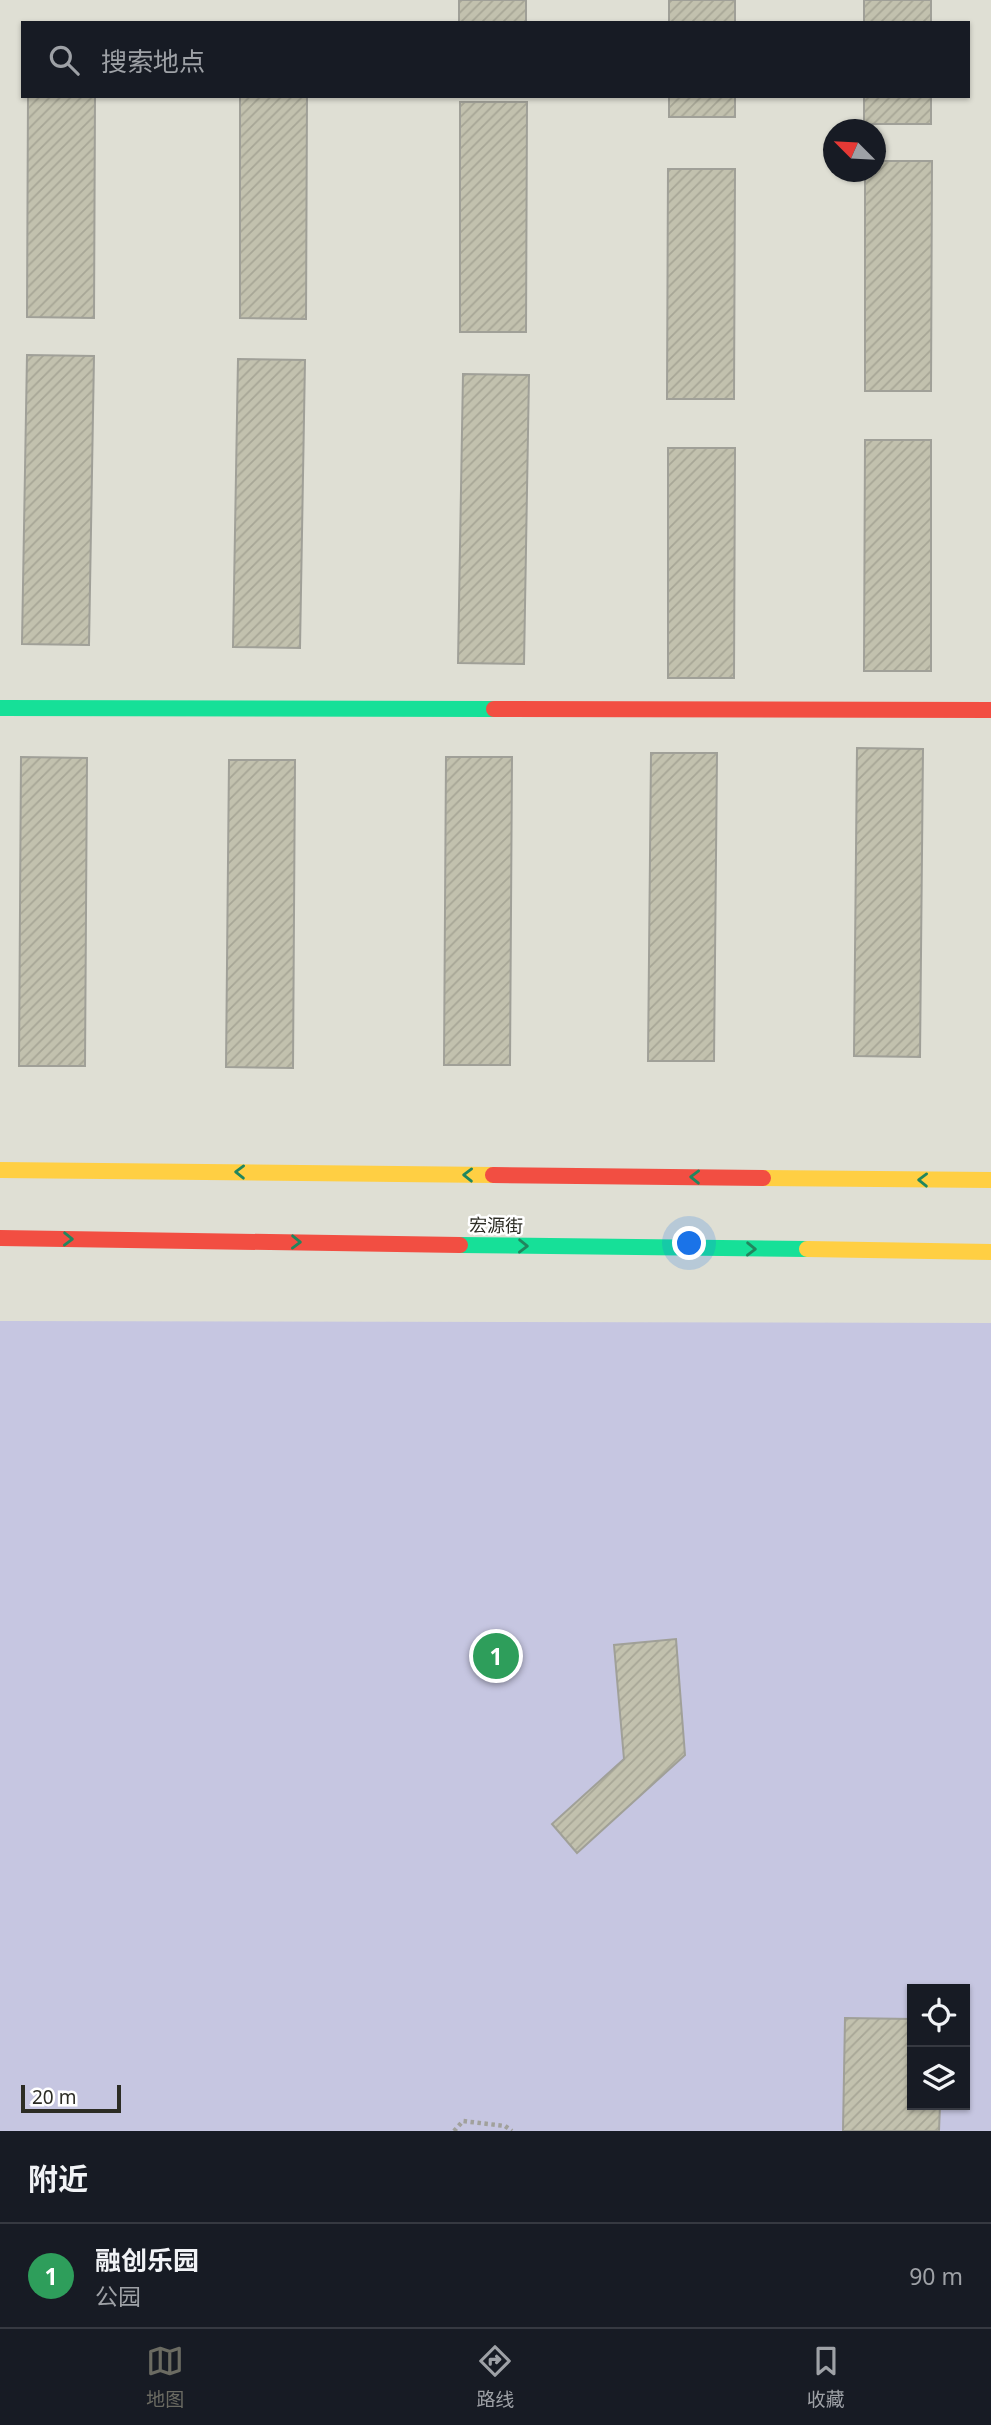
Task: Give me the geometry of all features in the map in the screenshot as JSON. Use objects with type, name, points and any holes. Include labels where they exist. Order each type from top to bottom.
[{"type":"main road","points":[[0,708],[991,710]]},
{"type":"main road","points":[[0,1170],[991,1181]]},
{"type":"main road","name":"宏源街","points":[[0,1238],[991,1252]]},
{"type":"path","points":[[454,2131],[463,2121],[505,2126],[512,2131]]},
{"type":"shaded area","points":[[0,1321],[991,1323],[991,2131],[0,2131]]},
{"type":"building","points":[[459,0],[526,0],[526,21],[459,21]]},
{"type":"building","points":[[669,0],[735,0],[735,21],[669,21]]},
{"type":"building","points":[[864,0],[931,0],[931,21],[864,21]]},
{"type":"building","points":[[28,98],[95,98],[94,318],[27,317]]},
{"type":"building","points":[[240,98],[307,98],[306,319],[240,318]]},
{"type":"building","points":[[669,98],[735,98],[735,117],[669,117]]},
{"type":"building","points":[[864,98],[931,98],[931,124],[886,124],[886,119],[864,119]]},
{"type":"building","points":[[460,102],[527,102],[526,332],[460,332]]},
{"type":"building","points":[[886,161],[932,161],[931,391],[865,391],[865,182],[886,182]]},
{"type":"building","points":[[668,169],[735,169],[734,399],[667,399]]},
{"type":"building","points":[[27,355],[94,356],[89,645],[22,644]]},
{"type":"building","points":[[238,359],[305,360],[300,648],[233,647]]},
{"type":"building","points":[[463,374],[529,375],[524,664],[458,663]]},
{"type":"building","points":[[865,440],[931,440],[931,671],[864,671]]},
{"type":"building","points":[[668,448],[735,448],[734,678],[668,678]]},
{"type":"building","points":[[857,748],[923,749],[920,1057],[854,1056]]},
{"type":"building","points":[[651,753],[717,753],[714,1061],[648,1061]]},
{"type":"building","points":[[21,757],[87,758],[85,1066],[19,1066]]},
{"type":"building","points":[[446,757],[512,757],[510,1065],[444,1065]]},
{"type":"building","points":[[229,760],[295,760],[293,1068],[226,1067]]},
{"type":"building","points":[[676,1639],[685,1755],[577,1853],[552,1824],[624,1759],[614,1645]]},
{"type":"building","points":[[845,2018],[907,2019],[907,2110],[940,2110],[939,2131],[843,2131]]},
{"type":"traffic: fast","points":[[0,708],[494,709]]},
{"type":"traffic: fast","points":[[460,1245],[807,1249]]},
{"type":"traffic: slow","points":[[0,1170],[493,1175]]},
{"type":"traffic: slow","points":[[763,1178],[991,1180]]},
{"type":"traffic: slow","points":[[807,1249],[991,1252]]},
{"type":"traffic: jam","points":[[494,709],[991,710]]},
{"type":"traffic: jam","points":[[493,1175],[763,1178]]},
{"type":"traffic: jam","points":[[0,1238],[460,1245]]},
{"type":"place","name":"融创乐园","points":[[496,1656]]}]
